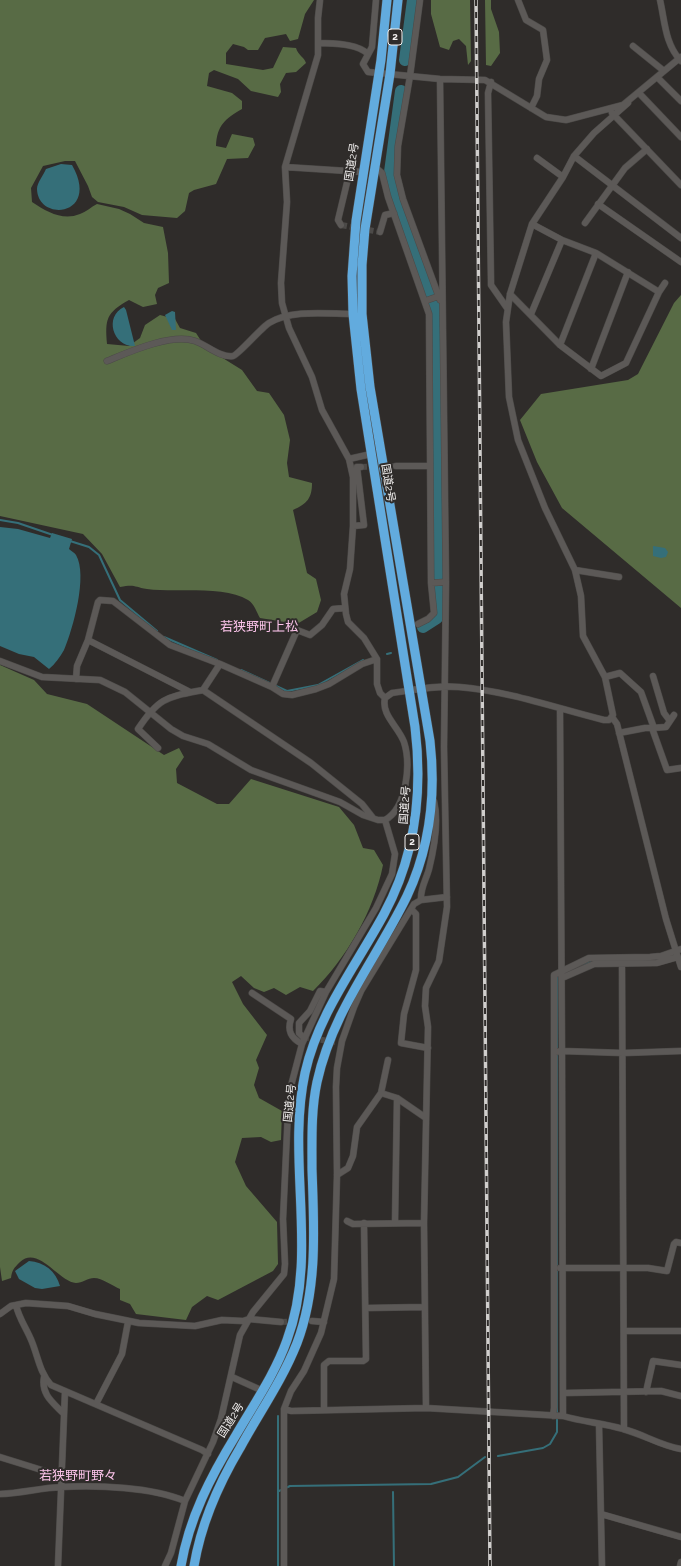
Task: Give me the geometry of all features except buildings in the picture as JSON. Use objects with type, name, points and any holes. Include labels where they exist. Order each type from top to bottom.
[{"type":"highway","name":"国道2号","points":[[181,1566],[189,1531],[197,1508],[222,1457],[263,1391],[288,1339],[299,1293],[302,1259],[299,1131],[305,1072],[314,1040],[327,1014],[384,914],[400,882],[415,828],[418,808],[419,758],[410,691],[371,454],[352,314],[354,249],[363,172],[379,74],[387,0]]},
{"type":"highway","name":"国道2号","points":[[194,1566],[204,1524],[214,1497],[240,1447],[282,1376],[307,1311],[312,1274],[312,1133],[317,1082],[334,1027],[351,994],[407,896],[416,873],[428,829],[433,795],[430,741],[370,387],[364,336],[362,265],[375,167],[390,74],[398,0]]},
{"type":"street","points":[[0,660],[42,677],[100,680],[125,692],[171,729],[183,736],[208,744],[251,770],[340,802],[373,818],[385,820],[397,810],[406,781],[406,755],[403,741],[384,709],[385,698],[378,689],[377,659],[364,638],[348,622],[345,608],[344,594],[350,569],[353,526],[353,477],[349,459],[324,415],[315,385],[289,328],[282,303],[281,283],[287,202],[286,167],[318,55],[318,5],[320,0]]},
{"type":"street","points":[[376,0],[372,43],[364,61],[364,67],[368,72],[440,79],[485,80],[491,82],[546,117],[559,120],[612,112]]},
{"type":"street","points":[[420,0],[410,76],[398,146],[397,175],[399,186],[442,303]]},
{"type":"street","points":[[518,0],[526,20],[543,30],[547,60],[539,79],[537,96],[531,108]]},
{"type":"street","points":[[660,0],[668,41],[680,59],[628,103],[612,112],[574,156],[563,177],[532,224],[510,294],[507,308],[506,328],[509,397],[518,440],[545,508],[575,570],[581,596],[583,636],[605,677],[613,710],[612,717],[617,724],[681,967]]},
{"type":"street","points":[[318,43],[342,44],[363,49],[368,54]]},
{"type":"street","points":[[633,46],[664,71]]},
{"type":"street","points":[[657,77],[681,101]]},
{"type":"street","points":[[426,1408],[424,1223],[428,1026],[425,998],[426,988],[439,961],[447,907],[440,79]]},
{"type":"street","points":[[491,82],[488,93],[491,281],[507,308]]},
{"type":"street","points":[[639,93],[681,137]]},
{"type":"street","points":[[612,112],[681,185]]},
{"type":"street","points":[[585,223],[624,168],[647,149]]},
{"type":"street","points":[[574,156],[681,238]]},
{"type":"street","points":[[536,158],[563,177]]},
{"type":"street","points":[[286,167],[363,172]]},
{"type":"street","points":[[375,167],[382,173],[394,213],[429,314],[430,466],[434,613],[428,620],[418,624]]},
{"type":"street","points":[[341,225],[338,220],[350,170]]},
{"type":"street","points":[[598,204],[681,262]]},
{"type":"street","points":[[380,232],[385,215],[394,213]]},
{"type":"street","points":[[532,224],[562,240],[596,253],[658,292]]},
{"type":"street","points":[[531,314],[562,240]]},
{"type":"street","points":[[560,345],[596,253]]},
{"type":"street","points":[[591,369],[628,272]]},
{"type":"street","points":[[510,294],[560,345],[601,376],[626,363],[658,292],[665,283]]},
{"type":"street","points":[[425,301],[439,296]]},
{"type":"street","points":[[107,361],[163,342],[181,339],[195,341],[227,356],[235,355],[256,333],[270,323],[286,317],[296,315],[352,314]]},
{"type":"street","points":[[349,459],[371,454]]},
{"type":"street","points":[[396,466],[430,466]]},
{"type":"street","points":[[353,526],[364,525],[357,467],[361,467]]},
{"type":"street","points":[[575,570],[618,577]]},
{"type":"street","points":[[432,583],[445,582]]},
{"type":"street","points":[[76,679],[77,666],[88,640],[98,602],[100,600],[113,601],[170,644],[273,685],[283,694],[292,695],[316,689],[329,684],[362,664],[377,659]]},
{"type":"street","points":[[273,685],[297,630],[310,635],[322,624],[333,609],[345,608]]},
{"type":"street","points":[[88,640],[190,692]]},
{"type":"street","points":[[203,690],[220,664]]},
{"type":"street","points":[[605,677],[620,674],[641,692],[667,770],[681,768]]},
{"type":"street","points":[[653,676],[664,713],[670,722]]},
{"type":"street","points":[[385,698],[392,693],[445,686],[459,687],[495,693],[604,720],[612,717]]},
{"type":"street","points":[[158,748],[138,730],[149,712],[168,697],[203,690],[310,763],[362,804],[373,818]]},
{"type":"street","points":[[558,1416],[554,1408],[558,1268],[559,1051],[562,978],[560,710]]},
{"type":"street","points":[[619,733],[645,728],[666,727],[674,715]]},
{"type":"street","points":[[421,900],[421,893],[432,855],[436,811],[433,795]]},
{"type":"street","points":[[165,1566],[185,1501],[208,1454],[222,1419],[240,1335],[249,1319],[284,1274],[283,1219],[288,1111],[292,1082],[302,1044],[326,992],[376,908],[392,874],[395,854],[385,820]]},
{"type":"street","points":[[284,1566],[284,1409],[291,1392],[311,1357],[324,1322],[336,1266],[336,1087],[337,1068],[342,1042],[349,1019],[361,991],[414,904],[421,900],[446,897]]},
{"type":"street","points":[[411,909],[416,914],[416,970],[404,1014],[401,1043],[428,1048]]},
{"type":"street","points":[[558,1416],[564,1393],[558,1268],[554,975],[562,970],[595,957],[650,957],[678,952]]},
{"type":"street","points":[[562,978],[594,964],[622,965],[657,963],[678,952]]},
{"type":"street","points":[[622,965],[624,1429]]},
{"type":"street","points":[[304,1037],[299,1033],[299,1023],[310,1011],[316,996],[320,992],[326,992]]},
{"type":"street","points":[[252,993],[291,1019],[290,1032],[292,1038],[302,1044]]},
{"type":"street","points":[[335,1042],[342,1042]]},
{"type":"street","points":[[559,1051],[681,1051]]},
{"type":"street","points":[[337,1175],[348,1168],[353,1156],[357,1127],[381,1093],[388,1060]]},
{"type":"street","points":[[381,1093],[397,1098],[426,1118]]},
{"type":"street","points":[[395,1223],[397,1098]]},
{"type":"street","points":[[348,1221],[353,1224],[424,1223]]},
{"type":"street","points":[[324,1410],[326,1363],[366,1361],[364,1224]]},
{"type":"street","points":[[558,1268],[648,1268],[668,1271],[674,1244],[676,1242],[681,1243]]},
{"type":"street","points":[[0,1314],[11,1306],[26,1303],[68,1306],[128,1322],[195,1326],[222,1320],[243,1321],[249,1319],[281,1322]]},
{"type":"street","points":[[16,1305],[19,1318],[32,1341],[44,1377],[51,1385],[208,1454]]},
{"type":"street","points":[[366,1308],[424,1307]]},
{"type":"street","points":[[312,1321],[324,1322]]},
{"type":"street","points":[[96,1404],[122,1354],[128,1322]]},
{"type":"street","points":[[624,1331],[681,1331]]},
{"type":"street","points":[[646,1392],[653,1361],[681,1365]]},
{"type":"street","points":[[44,1377],[43,1385],[47,1397],[63,1413]]},
{"type":"street","points":[[232,1377],[263,1391]]},
{"type":"street","points":[[564,1393],[661,1391],[681,1396]]},
{"type":"street","points":[[58,1566],[65,1392]]},
{"type":"street","points":[[284,1409],[291,1411],[426,1408],[558,1416],[624,1429],[681,1449]]},
{"type":"street","points":[[599,1424],[602,1566]]},
{"type":"street","points":[[0,1456],[61,1476]]},
{"type":"street","points":[[0,1494],[60,1487],[101,1486],[130,1489],[185,1501]]},
{"type":"street","points":[[602,1514],[681,1537]]},
{"type":"street","points":[[680,1566],[681,1562]]},
{"type":"green space","points":[[0,0],[314,0],[305,14],[298,39],[290,41],[286,34],[265,38],[258,50],[248,50],[244,47],[233,44],[226,53],[226,64],[263,70],[273,68],[283,47],[296,48],[306,63],[296,72],[286,73],[280,84],[281,92],[278,97],[251,91],[238,79],[214,70],[209,73],[207,86],[232,93],[242,101],[242,109],[231,116],[220,128],[216,146],[226,148],[232,134],[253,138],[255,145],[248,158],[227,159],[216,184],[194,190],[189,193],[185,211],[177,218],[142,215],[124,207],[98,202],[92,197],[75,161],[65,161],[43,166],[31,188],[32,202],[49,212],[61,216],[74,216],[97,204],[119,209],[144,223],[163,227],[168,253],[169,283],[158,288],[155,295],[157,304],[143,307],[129,300],[111,313],[106,328],[107,344],[129,346],[140,338],[145,325],[160,315],[175,319],[180,328],[196,333],[205,347],[242,370],[257,391],[269,393],[284,415],[290,440],[287,463],[289,477],[312,483],[311,493],[308,500],[293,510],[307,573],[316,579],[321,600],[317,612],[297,624],[260,618],[250,601],[238,595],[199,590],[158,590],[132,586],[120,587],[102,554],[83,534],[0,516]]},
{"type":"green space","points":[[431,0],[470,0],[471,61],[468,65],[466,46],[459,39],[453,41],[449,50],[440,47],[431,14]]},
{"type":"green space","points":[[485,0],[491,0],[491,9],[499,32],[500,53],[491,66],[486,65]]},
{"type":"green space","points":[[681,295],[681,608],[562,508],[537,462],[520,420],[541,394],[628,380],[638,374],[674,303]]},
{"type":"green space","points":[[0,665],[34,680],[47,694],[87,704],[164,755],[179,748],[184,757],[176,769],[177,783],[217,804],[229,804],[251,779],[339,807],[354,825],[363,848],[374,850],[383,865],[379,882],[366,917],[337,964],[313,991],[300,987],[286,995],[274,988],[264,992],[254,988],[241,976],[232,982],[243,1004],[267,1035],[256,1060],[259,1068],[254,1085],[259,1098],[282,1111],[281,1140],[271,1142],[261,1137],[242,1138],[235,1162],[246,1186],[277,1222],[278,1264],[273,1271],[218,1300],[207,1296],[192,1307],[186,1320],[136,1314],[130,1304],[120,1300],[120,1289],[97,1278],[92,1278],[78,1283],[69,1281],[41,1261],[34,1258],[27,1258],[20,1262],[14,1269],[11,1278],[2,1281],[0,1267]]},
{"type":"water","points":[[61,164],[72,165],[79,182],[79,195],[74,204],[66,209],[56,210],[47,207],[40,200],[37,187],[46,169]]},
{"type":"water","points":[[124,307],[135,346],[121,342],[114,331],[114,318]]},
{"type":"water","points":[[172,311],[175,312],[176,330],[172,330],[165,315]]},
{"type":"water","points":[[0,527],[18,529],[50,538],[52,533],[72,539],[69,549],[76,555],[79,564],[80,588],[78,602],[68,641],[64,650],[49,669],[34,657],[19,654],[0,646]]},
{"type":"water","points":[[653,546],[665,548],[668,552],[666,557],[661,558],[653,556]]},
{"type":"water","points":[[29,1261],[40,1263],[49,1268],[56,1276],[60,1286],[42,1289],[35,1288],[19,1279],[15,1271]]},
{"type":"waterway","points":[[405,60],[413,0]]},
{"type":"waterway","points":[[401,91],[390,172],[394,194],[434,304],[438,605],[437,618],[423,627]]},
{"type":"waterway","points":[[0,520],[18,523],[53,535]]},
{"type":"waterway","points":[[70,541],[89,547],[99,555],[120,600],[157,631]]},
{"type":"waterway","points":[[164,637],[217,660]]},
{"type":"waterway","points":[[387,654],[391,653]]},
{"type":"waterway","points":[[241,670],[287,691],[318,685],[363,660]]},
{"type":"waterway","points":[[565,973],[593,961]]},
{"type":"waterway","points":[[498,1456],[543,1448],[550,1444],[557,1432],[557,977],[559,976]]},
{"type":"waterway","points":[[278,1416],[278,1566]]},
{"type":"waterway","points":[[279,1491],[290,1486],[431,1484],[458,1477],[485,1457]]},
{"type":"waterway","points":[[393,1492],[394,1566]]},
{"type":"tunnel","points":[[341,225],[380,232]]},
{"type":"tunnel","points":[[361,467],[396,466]]},
{"type":"tunnel","points":[[303,1037],[335,1042]]},
{"type":"tunnel","points":[[281,1322],[308,1321]]},
{"type":"railway","points":[[476,0],[490,1566]]},
{"type":"district","name":"若狭野町上松","points":[[259,627]]},
{"type":"district","name":"若狭野町野々","points":[[78,1476]]}]
